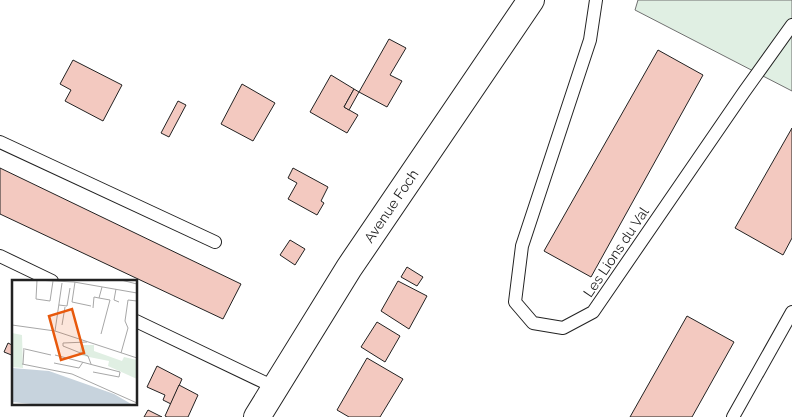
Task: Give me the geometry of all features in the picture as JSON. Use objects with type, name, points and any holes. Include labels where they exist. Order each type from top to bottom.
[{"type":"street","name":"Avenue Foch","points":[[257,417],[349,268],[531,0]]},
{"type":"lane","name":"Les Lions du Val","points":[[596,0],[590,40],[522,246],[515,302],[533,323],[563,328],[593,312],[792,25]]},
{"type":"lane","points":[[0,142],[215,242]]},
{"type":"lane","points":[[0,256],[50,280]]},
{"type":"lane","points":[[733,417],[792,312]]},
{"type":"lane","points":[[138,322],[274,387]]},
{"type":"green space","points":[[638,0],[792,0],[792,91],[635,10]]},
{"type":"building","points":[[389,39],[406,48],[390,75],[402,81],[387,107],[359,92]]},
{"type":"building","points":[[658,50],[703,75],[591,277],[544,251]]},
{"type":"building","points":[[73,60],[122,85],[103,121],[65,101],[71,90],[60,84]]},
{"type":"building","points":[[331,75],[354,89],[344,107],[358,115],[347,133],[310,112]]},
{"type":"building","points":[[242,84],[275,103],[253,141],[221,124]]},
{"type":"building","points":[[354,89],[359,92],[349,110],[344,107]]},
{"type":"building","points":[[178,101],[186,105],[169,137],[161,133]]},
{"type":"building","points":[[792,128],[792,238],[783,255],[735,228]]},
{"type":"building","points":[[0,168],[241,284],[223,319],[0,214]]},
{"type":"building","points":[[293,168],[328,187],[321,201],[324,203],[317,215],[288,199],[297,183],[288,178]]},
{"type":"building","points":[[290,240],[305,249],[295,265],[280,255]]},
{"type":"building","points":[[407,267],[423,277],[417,286],[401,277]]},
{"type":"building","points":[[398,281],[427,296],[409,329],[381,311]]},
{"type":"building","points":[[687,316],[734,342],[692,417],[630,417]]},
{"type":"building","points":[[377,322],[400,336],[385,362],[361,347]]},
{"type":"building","points":[[8,343],[12,345],[12,355],[4,352]]},
{"type":"building","points":[[367,358],[403,379],[380,417],[349,417],[337,410]]},
{"type":"building","points":[[157,366],[182,379],[171,404],[163,400],[165,395],[147,387]]},
{"type":"building","points":[[179,385],[198,395],[188,417],[167,417],[165,416]]},
{"type":"building","points":[[148,410],[162,417],[144,417]]}]
